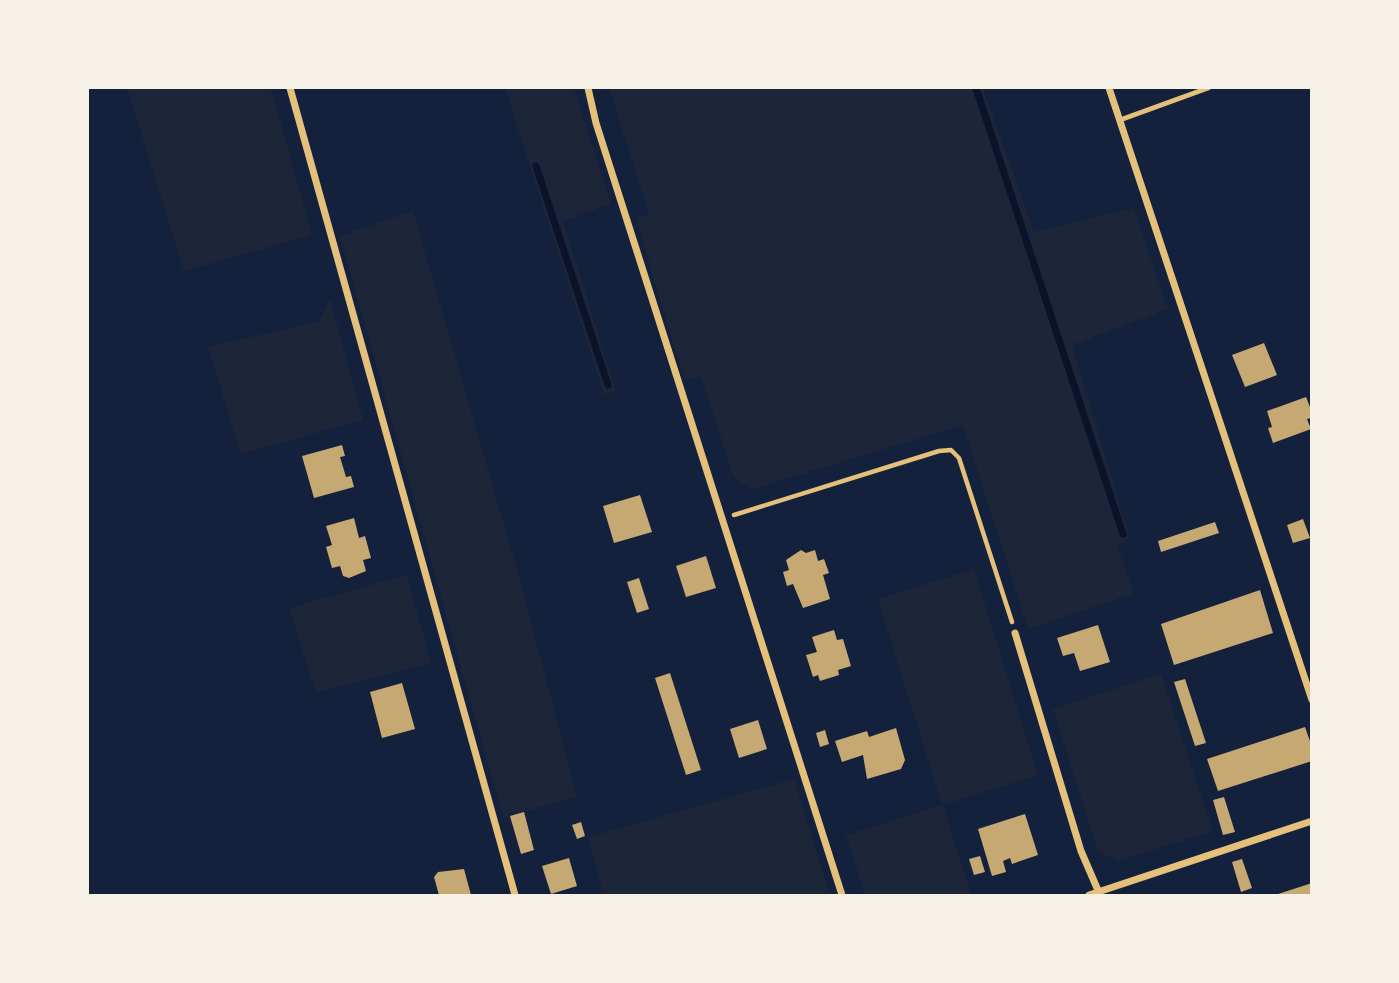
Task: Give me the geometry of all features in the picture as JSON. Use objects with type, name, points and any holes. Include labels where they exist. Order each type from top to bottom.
[{"type":"street","points":[[290,88],[515,895]]},
{"type":"street","points":[[588,88],[721,519],[842,895]]},
{"type":"street","points":[[1109,88],[1311,700]]},
{"type":"street","points":[[1015,633],[1081,851],[1099,894]]},
{"type":"street","points":[[1089,895],[1099,894],[1311,821]]},
{"type":"lane","points":[[1120,120],[1208,88]]},
{"type":"path","points":[[721,519],[939,451],[951,450],[959,458],[1015,633]]},
{"type":"shaded area","points":[[127,88],[271,88],[312,235],[184,271]]},
{"type":"shaded area","points":[[505,88],[574,88],[611,204],[563,221],[616,391],[604,394]]},
{"type":"shaded area","points":[[609,88],[983,88],[1034,232],[1134,208],[1168,309],[1072,345],[1130,539],[1117,545],[1134,593],[1028,629],[963,425],[753,489],[734,478],[701,376],[684,380],[636,218],[649,214]]},
{"type":"shaded area","points":[[413,211],[520,580],[577,797],[503,817],[340,236]]},
{"type":"shaded area","points":[[330,299],[363,420],[241,454],[208,347],[319,321]]},
{"type":"shaded area","points":[[974,569],[1038,775],[943,805],[971,895],[865,895],[846,835],[942,805],[878,599]]},
{"type":"shaded area","points":[[407,575],[431,663],[316,693],[289,608]]},
{"type":"shaded area","points":[[1161,674],[1213,831],[1119,861],[1098,851],[1053,709]]},
{"type":"shaded area","points":[[794,779],[830,895],[604,895],[588,837]]},
{"type":"building","points":[[1264,343],[1277,375],[1245,387],[1232,355]]},
{"type":"building","points":[[1306,397],[1312,412],[1312,418],[1307,419],[1311,429],[1273,443],[1268,428],[1272,427],[1267,411]]},
{"type":"building","points":[[342,445],[345,456],[340,457],[346,477],[351,476],[354,487],[314,498],[302,456]]},
{"type":"building","points":[[640,495],[652,532],[614,543],[603,506]]},
{"type":"building","points":[[354,518],[359,538],[365,536],[371,558],[363,560],[366,571],[349,578],[343,576],[340,566],[332,568],[326,547],[332,545],[326,526]]},
{"type":"building","points":[[1303,519],[1310,538],[1293,543],[1287,525]]},
{"type":"building","points":[[1215,522],[1219,533],[1161,552],[1158,541]]},
{"type":"building","points":[[801,550],[806,553],[815,550],[818,561],[824,559],[829,573],[823,575],[830,599],[803,608],[793,584],[787,586],[783,572],[789,570],[786,560]]},
{"type":"building","points":[[706,556],[716,588],[686,597],[676,566]]},
{"type":"building","points":[[639,578],[649,609],[637,613],[627,582]]},
{"type":"building","points":[[1260,590],[1273,633],[1174,665],[1161,624]]},
{"type":"building","points":[[1098,625],[1110,662],[1080,671],[1074,653],[1063,656],[1057,638]]},
{"type":"building","points":[[834,630],[837,640],[843,639],[851,666],[838,670],[839,675],[820,681],[818,675],[813,677],[806,655],[817,652],[812,637]]},
{"type":"building","points":[[670,673],[701,770],[686,775],[655,678]]},
{"type":"building","points":[[1185,679],[1206,743],[1195,746],[1174,682]]},
{"type":"building","points":[[402,683],[415,729],[382,738],[370,692]]},
{"type":"building","points":[[758,720],[767,749],[739,758],[730,729]]},
{"type":"building","points":[[1305,727],[1312,747],[1312,761],[1218,791],[1207,759]]},
{"type":"building","points":[[896,728],[905,760],[901,769],[867,779],[863,755],[842,762],[835,741],[867,731],[869,737]]},
{"type":"building","points":[[825,730],[829,744],[820,747],[816,733]]},
{"type":"building","points":[[1224,797],[1235,832],[1223,835],[1213,800]]},
{"type":"building","points":[[524,812],[534,850],[521,854],[510,816]]},
{"type":"building","points":[[1025,814],[1038,855],[1012,864],[1010,858],[1003,861],[1006,872],[992,876],[978,829]]},
{"type":"building","points":[[581,822],[585,836],[577,839],[572,825]]},
{"type":"building","points":[[980,856],[985,872],[974,875],[969,859]]},
{"type":"building","points":[[569,858],[577,886],[551,894],[542,866]]},
{"type":"building","points":[[1242,859],[1252,888],[1241,892],[1232,862]]},
{"type":"building","points":[[464,869],[471,895],[439,895],[434,877],[438,872]]},
{"type":"building","points":[[1312,883],[1312,895],[1275,895]]},
{"type":"waterway","points":[[976,88],[1123,534]]},
{"type":"waterway","points":[[536,166],[608,385]]}]
